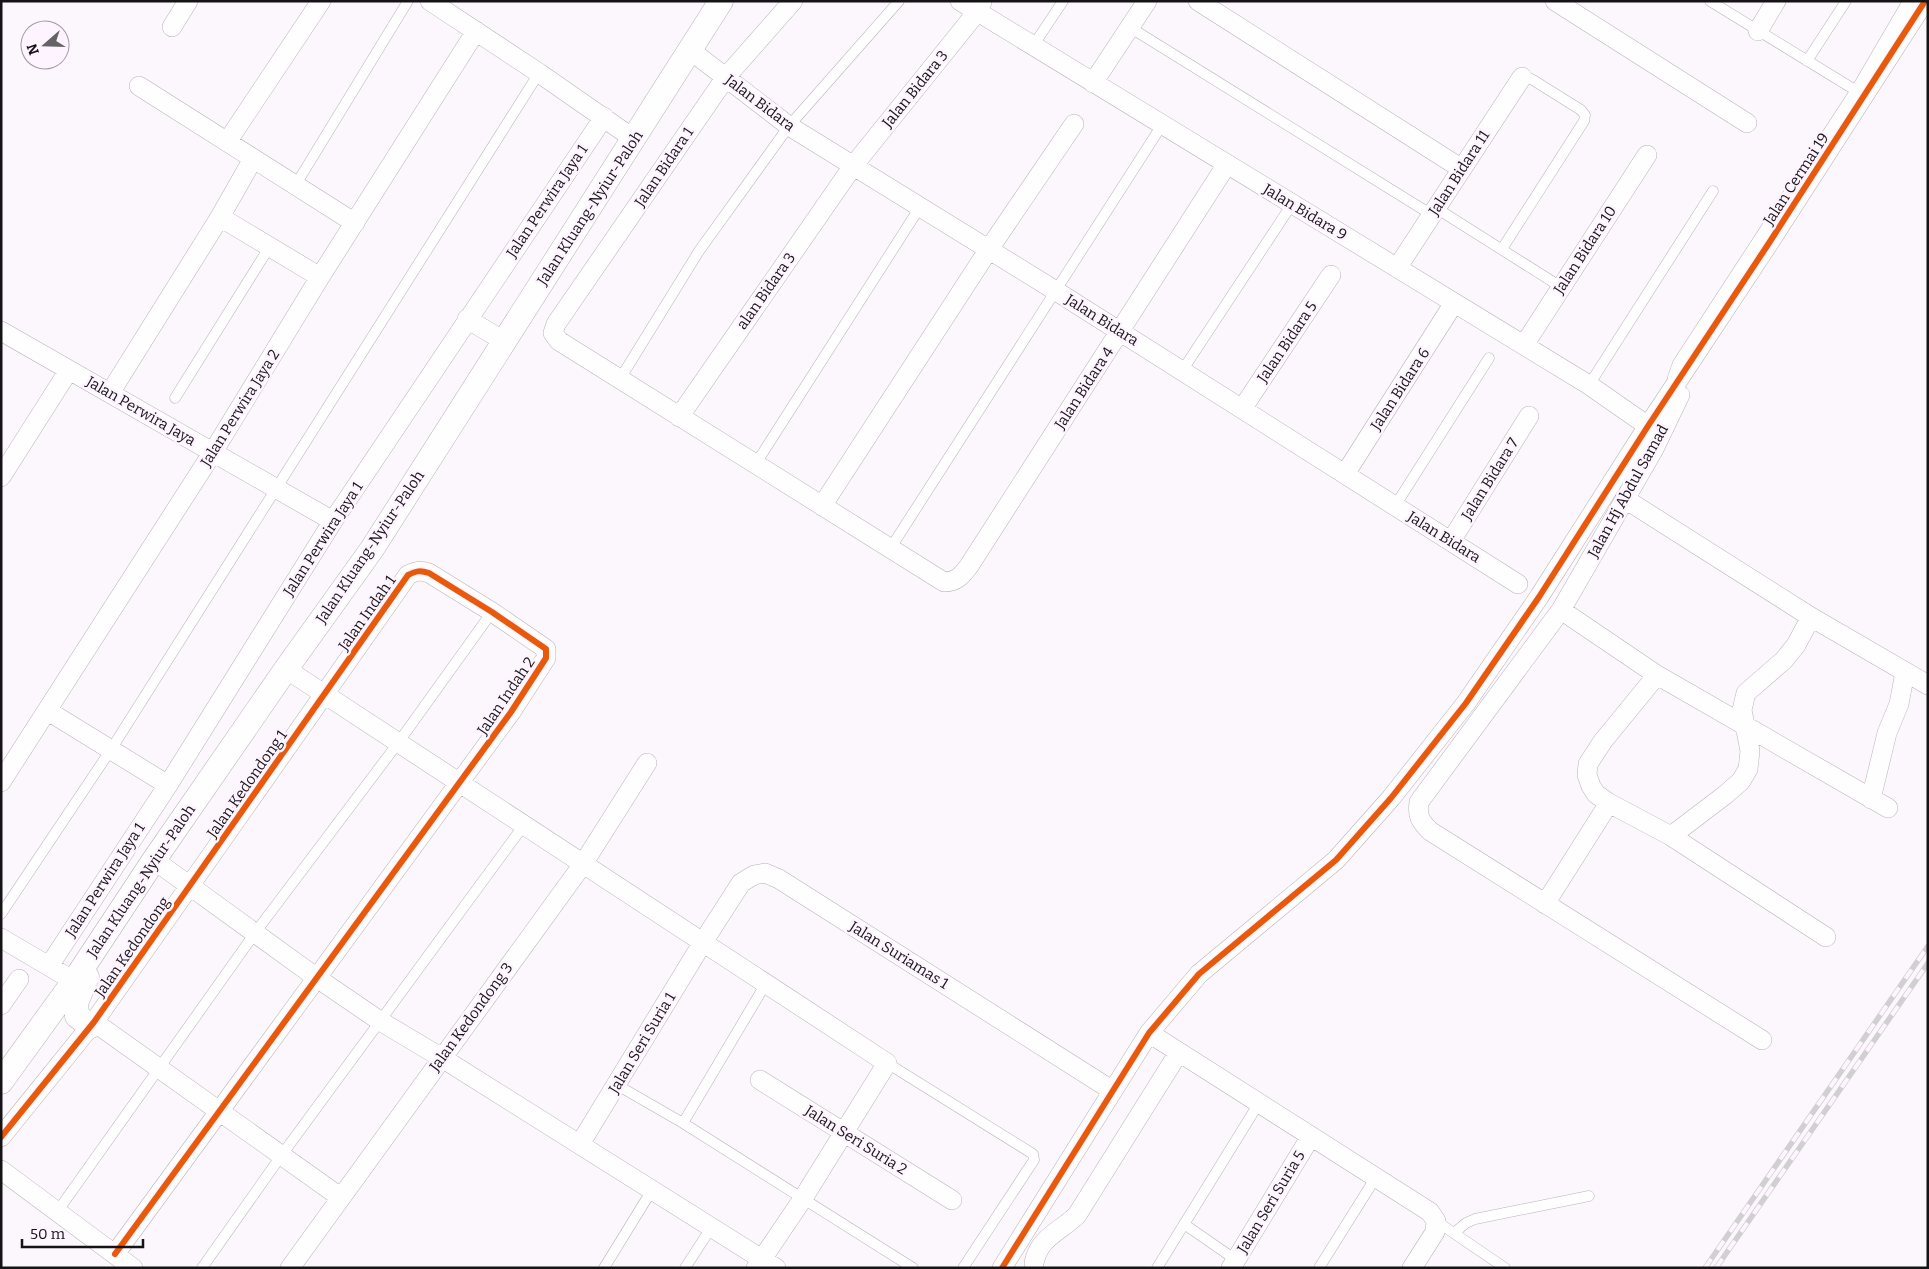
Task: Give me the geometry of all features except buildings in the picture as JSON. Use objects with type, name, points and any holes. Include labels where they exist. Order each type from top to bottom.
[{"type":"street","points":[[172,27],[188,1]]},
{"type":"street","points":[[227,142],[321,1]]},
{"type":"street","points":[[430,1],[634,139]]},
{"type":"street","name":"Jalan Kluang-Nyiur-Paloh","points":[[1,1082],[74,981],[154,860],[286,669],[372,549],[721,1]]},
{"type":"street","name":"Jalan Bidara 1","points":[[620,379],[559,341],[553,332],[556,324],[726,77],[793,1]]},
{"type":"street","name":"Jalan Bidara 9","points":[[960,1],[980,6],[1034,46],[1589,385],[1654,431]]},
{"type":"street","points":[[1093,83],[1147,1]]},
{"type":"street","points":[[1198,1],[1462,168]]},
{"type":"street","points":[[1555,1],[1747,123]]},
{"type":"street","points":[[1758,31],[1776,1]]},
{"type":"street","name":"Jalan Cermai 19","points":[[1654,431],[1682,365],[1860,93],[1925,1]]},
{"type":"street","name":"Jalan Bidara 3","points":[[853,166],[980,6]]},
{"type":"street","name":"Jalan Perwira Jaya 2","points":[[1,782],[213,452],[320,277],[476,31]]},
{"type":"street","name":"Jalan Bidara","points":[[690,50],[789,126],[1056,291],[1518,584]]},
{"type":"street","name":"Jalan Bidara 11","points":[[1397,268],[1522,77]]},
{"type":"street","points":[[139,86],[355,223]]},
{"type":"street","name":"Jalan Perwira Jaya 1","points":[[49,966],[168,785],[333,522],[467,319],[604,117]]},
{"type":"street","points":[[822,506],[989,249],[1074,124]]},
{"type":"street","name":"Jalan Bidara 10","points":[[1524,345],[1647,155]]},
{"type":"street","points":[[110,394],[254,159]]},
{"type":"street","name":"Jalan Bidara 4","points":[[890,548],[944,582],[952,582],[960,578],[1227,164]]},
{"type":"street","name":"alan Bidara 3","points":[[679,417],[853,166]]},
{"type":"street","points":[[220,217],[320,277]]},
{"type":"street","name":"Jalan Bidara 5","points":[[1242,409],[1331,275]]},
{"type":"street","name":"Jalan Bidara 6","points":[[1345,474],[1454,303]]},
{"type":"street","points":[[467,319],[504,341]]},
{"type":"street","name":"Jalan Perwira Jaya","points":[[1,331],[333,522]]},
{"type":"street","name":"Jalan Hj Abdul Samad","points":[[1682,365],[1680,396],[1654,431],[1625,499],[1561,610],[1419,802],[1417,814],[1420,822],[1430,832],[1762,1040]]},
{"type":"street","points":[[1,477],[69,370]]},
{"type":"street","points":[[620,379],[890,548]]},
{"type":"street","name":"Jalan Bidara 7","points":[[1451,541],[1529,416]]},
{"type":"street","points":[[1002,1268],[1149,1033],[1199,974],[1336,860],[1391,798],[1466,703],[1654,431]]},
{"type":"street","points":[[1625,499],[1811,617],[1928,685]]},
{"type":"street","name":"Jalan Indah 1","points":[[325,695],[408,575],[415,571],[422,570],[429,573],[492,612]]},
{"type":"street","points":[[1561,610],[1657,676],[1888,808]]},
{"type":"street","name":"Jalan Indah 2","points":[[460,783],[510,712],[547,654],[546,649],[540,644],[492,612]]},
{"type":"street","points":[[1672,836],[1726,795],[1741,781],[1748,769],[1750,751],[1742,710],[1746,693],[1784,660],[1796,645],[1811,617]]},
{"type":"street","points":[[154,860],[317,978],[380,1021],[580,1144],[711,1228],[764,1265],[886,1063],[286,669]]},
{"type":"street","points":[[1872,799],[1887,733],[1899,704],[1905,672]]},
{"type":"street","points":[[1657,676],[1602,740],[1588,764],[1587,775],[1596,794],[1609,803],[1672,836],[1826,937]]},
{"type":"street","name":"Jalan Kedondong 1","points":[[190,886],[325,695]]},
{"type":"street","points":[[48,711],[112,748],[168,785]]},
{"type":"street","name":"Jalan Kedondong 3","points":[[290,1268],[583,864],[648,764]]},
{"type":"street","points":[[1,1170],[121,1262],[219,1111],[460,783]]},
{"type":"street","points":[[1545,904],[1609,803]]},
{"type":"street","name":"Jalan Suriamas 1","points":[[702,942],[741,884],[754,875],[765,873],[779,879],[1113,1091]]},
{"type":"street","name":"Jalan Kedondong","points":[[92,1024],[190,886]]},
{"type":"street","points":[[1,938],[74,981]]},
{"type":"street","name":"Jalan Seri Suria 1","points":[[580,1144],[702,942]]},
{"type":"street","points":[[97,947],[92,965],[76,1003],[77,1016],[159,1069],[340,1198]]},
{"type":"street","points":[[1,1004],[19,979]]},
{"type":"street","points":[[1,1137],[92,1024]]},
{"type":"street","points":[[1149,1033],[1430,1212],[1436,1221],[1435,1232],[1412,1268]]},
{"type":"street","points":[[1036,1265],[1036,1256],[1049,1236],[1069,1223],[1077,1215],[1179,1052]]},
{"type":"street","name":"Jalan Seri Suria 2","points":[[760,1080],[952,1200]]},
{"type":"street","name":"Jalan Seri Suria 5","points":[[1234,1264],[1311,1136]]},
{"type":"lane","points":[[295,186],[408,1]]},
{"type":"lane","points":[[620,379],[699,251],[789,126],[899,1]]},
{"type":"lane","points":[[1034,46],[1063,1]]},
{"type":"lane","points":[[1710,1],[1860,93],[1908,1]]},
{"type":"lane","points":[[1807,61],[1846,1]]},
{"type":"lane","points":[[1131,28],[1434,211],[1502,249],[1561,287]]},
{"type":"lane","points":[[1,914],[112,748],[539,73]]},
{"type":"lane","points":[[1502,249],[1586,116],[1581,110],[1533,80],[1522,77]]},
{"type":"lane","points":[[890,548],[1162,125]]},
{"type":"lane","points":[[1589,385],[1713,191]]},
{"type":"lane","points":[[1182,371],[1292,204]]},
{"type":"lane","points":[[755,465],[920,207]]},
{"type":"lane","points":[[175,398],[270,246]]},
{"type":"lane","points":[[1396,506],[1489,358]]},
{"type":"lane","points":[[57,1212],[255,933],[398,743],[492,612]]},
{"type":"lane","points":[[202,1268],[281,1156],[524,825]]},
{"type":"lane","points":[[683,1123],[765,985]]},
{"type":"lane","points":[[886,1063],[1033,1154],[1034,1160],[963,1268]]},
{"type":"lane","points":[[617,1084],[683,1123],[802,1200],[913,1268]]},
{"type":"lane","points":[[1157,1268],[1259,1103]]},
{"type":"lane","points":[[1319,1268],[1376,1178]]},
{"type":"lane","points":[[604,1268],[652,1190]]},
{"type":"lane","points":[[1454,1233],[1466,1223],[1476,1219],[1590,1196]]},
{"type":"lane","points":[[1436,1221],[1505,1268]]},
{"type":"lane","points":[[1184,1224],[1234,1264]]},
{"type":"lane","points":[[686,1268],[711,1228]]},
{"type":"railway","points":[[1705,1268],[1928,946]]},
{"type":"railway","points":[[1716,1268],[1928,963]]},
{"type":"cycle path","points":[[1002,1268],[1149,1033],[1199,974],[1336,860],[1391,798],[1466,703],[1539,597],[1925,1]]},
{"type":"cycle path","points":[[1,1137],[94,1022],[408,575],[418,571],[429,573],[492,612],[546,649],[546,658],[511,712],[115,1254]]}]
